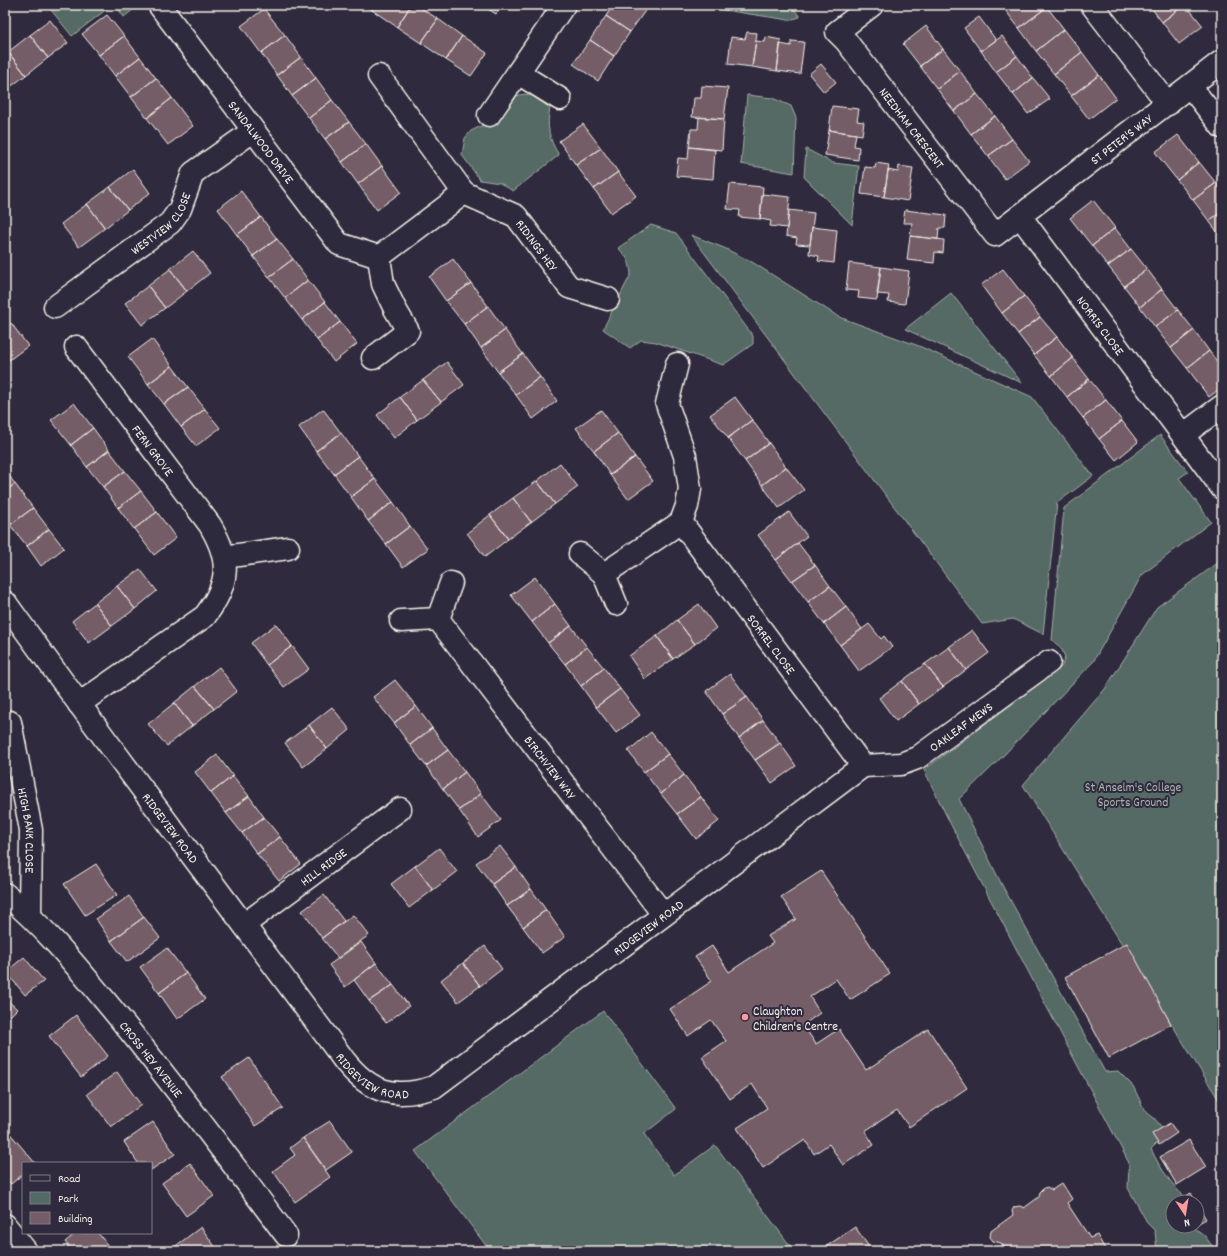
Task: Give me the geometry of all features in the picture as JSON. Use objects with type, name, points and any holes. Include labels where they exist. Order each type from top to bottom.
[{"type":"street","name":"SANDALWOOD DRIVE","points":[[159,5],[339,244],[379,257]]},
{"type":"street","points":[[489,115],[564,5]]},
{"type":"street","name":"NEEDHAM CRESCENT","points":[[872,5],[837,32],[846,41],[995,234],[1020,216]]},
{"type":"street","points":[[1092,5],[1168,104]]},
{"type":"street","name":"ST PETER'S WAY","points":[[1020,216],[1168,104],[1222,61]]},
{"type":"street","points":[[518,73],[560,100]]},
{"type":"street","points":[[374,358],[408,331],[383,284],[379,257],[464,193],[379,76]]},
{"type":"street","points":[[1190,86],[1222,127]]},
{"type":"street","name":"WESTVIEW CLOSE","points":[[55,307],[170,223],[180,209],[193,173],[253,131]]},
{"type":"street","name":"RIDINGS HEY","points":[[464,193],[516,216],[569,287],[608,299]]},
{"type":"street","name":"NORRIS CLOSE","points":[[1020,216],[1222,488]]},
{"type":"street","name":"FERN GROVE","points":[[76,347],[210,525],[221,543],[224,557],[224,582],[217,600],[205,616],[79,704]]},
{"type":"street","points":[[604,574],[681,522],[687,506],[690,489],[685,456],[667,404],[676,364]]},
{"type":"street","points":[[1182,435],[1222,406]]},
{"type":"street","name":"SORREL CLOSE","points":[[681,522],[863,766]]},
{"type":"street","points":[[224,557],[288,548]]},
{"type":"street","points":[[580,554],[604,574],[616,604]]},
{"type":"street","points":[[401,621],[438,619],[451,583]]},
{"type":"street","name":"RIDGEVIEW ROAD","points":[[5,602],[79,704],[245,924],[357,1076],[374,1088],[394,1094],[415,1093],[434,1087],[663,914],[863,766]]},
{"type":"street","name":"BIRCHVIEW WAY","points":[[438,619],[663,914]]},
{"type":"street","name":"OAKLEAF MEWS","points":[[863,766],[901,764],[917,758],[1049,662]]},
{"type":"street","name":"HIGH BANK CLOSE","points":[[10,722],[31,830],[30,915]]},
{"type":"street","name":"HILL RIDGE","points":[[245,924],[400,809]]},
{"type":"street","name":"CROSS HEY AVENUE","points":[[5,894],[30,915],[65,952],[139,1041],[286,1234]]},
{"type":"street","points":[[5,1224],[26,1251]]},
{"type":"green space","points":[[47,5],[112,5],[72,36]]},
{"type":"green space","points":[[115,5],[139,5],[124,17]]},
{"type":"green space","points":[[716,5],[791,5],[800,17],[789,20],[717,9]]},
{"type":"green space","points":[[525,94],[533,96],[550,108],[548,121],[549,133],[559,155],[513,191],[500,183],[480,180],[462,155],[465,138],[471,131],[485,124],[515,96]]},
{"type":"green space","points":[[747,95],[772,98],[791,106],[796,118],[794,173],[741,164]]},
{"type":"green space","points":[[806,149],[833,163],[859,166],[852,225],[804,177]]},
{"type":"green space","points":[[651,225],[676,233],[753,336],[753,344],[723,365],[656,342],[641,340],[630,348],[603,329],[631,274],[628,260],[618,248]]},
{"type":"green space","points":[[691,235],[724,248],[752,262],[839,317],[919,346],[1032,397],[1093,476],[1057,503],[1043,634],[1013,619],[982,624]]},
{"type":"green space","points":[[951,293],[1022,383],[905,329]]},
{"type":"green space","points":[[1160,435],[1188,472],[1179,478],[1211,522],[1142,575],[1093,662],[1000,759],[959,799],[1002,885],[1105,1072],[1118,1071],[1133,1086],[1145,1111],[1154,1118],[1165,1131],[1162,1138],[1151,1149],[1167,1177],[1181,1194],[1165,1194],[1165,1234],[1203,1234],[1216,1251],[1157,1251],[1155,1231],[1148,1224],[1128,1188],[1129,1163],[950,823],[924,770],[1062,666],[1065,657],[1061,648],[1052,640],[1064,508]]},
{"type":"green space","name":"St Anselm's College Sports Ground","points":[[1222,560],[1222,1105],[1023,785],[1105,689],[1157,607]]},
{"type":"green space","points":[[603,1011],[676,1109],[644,1134],[674,1175],[715,1145],[794,1251],[490,1251],[415,1151]]},
{"type":"building","points":[[365,5],[376,5],[372,10]]},
{"type":"building","points":[[376,5],[411,5],[397,27],[372,10]]},
{"type":"building","points":[[411,5],[416,5],[438,19],[421,43],[397,27]]},
{"type":"building","points":[[482,5],[502,5],[496,14]]},
{"type":"building","points":[[613,5],[642,5],[647,8],[630,32],[606,16]]},
{"type":"building","points":[[1046,5],[1047,7],[1019,28],[1002,6]]},
{"type":"building","points":[[1149,5],[1184,5],[1162,22]]},
{"type":"building","points":[[1186,5],[1203,26],[1179,44],[1162,22]]},
{"type":"building","points":[[1047,7],[1064,29],[1036,51],[1019,28]]},
{"type":"building","points":[[264,9],[285,35],[261,53],[241,26]]},
{"type":"building","points":[[107,15],[124,36],[99,55],[82,34]]},
{"type":"building","points":[[606,16],[630,32],[614,56],[590,40]]},
{"type":"building","points":[[979,17],[996,40],[981,51],[964,28]]},
{"type":"building","points":[[438,19],[462,36],[446,60],[421,43]]},
{"type":"building","points":[[50,20],[68,43],[48,58],[30,35]]},
{"type":"building","points":[[926,26],[943,49],[920,66],[903,44]]},
{"type":"building","points":[[1064,29],[1082,52],[1054,74],[1036,51]]},
{"type":"building","points":[[747,32],[757,33],[752,67],[728,64],[731,37],[745,39]]},
{"type":"building","points":[[30,35],[48,58],[26,75],[8,52]]},
{"type":"building","points":[[285,35],[301,57],[277,75],[261,53]]},
{"type":"building","points":[[124,36],[140,57],[115,76],[99,55]]},
{"type":"building","points":[[462,36],[487,53],[471,76],[446,60]]},
{"type":"building","points":[[1002,36],[1017,56],[996,72],[981,51]]},
{"type":"building","points":[[766,37],[781,40],[777,71],[752,67],[756,41],[765,42]]},
{"type":"building","points":[[590,40],[614,56],[598,81],[573,64]]},
{"type":"building","points":[[791,41],[804,42],[800,74],[777,71],[780,44],[791,46]]},
{"type":"building","points":[[943,49],[960,71],[937,89],[920,66]]},
{"type":"building","points":[[8,52],[26,75],[5,91],[5,54]]},
{"type":"building","points":[[1082,52],[1099,75],[1071,96],[1054,74]]},
{"type":"building","points":[[1017,56],[1033,78],[1013,94],[996,72]]},
{"type":"building","points":[[140,57],[156,78],[131,97],[115,76]]},
{"type":"building","points":[[301,57],[316,78],[292,96],[277,75]]},
{"type":"building","points":[[821,64],[836,82],[824,92],[809,74]]},
{"type":"building","points":[[960,71],[977,94],[954,111],[937,89]]},
{"type":"building","points":[[1099,75],[1116,98],[1089,119],[1071,96]]},
{"type":"building","points":[[156,78],[172,98],[147,118],[131,97]]},
{"type":"building","points":[[316,78],[332,100],[309,118],[292,96]]},
{"type":"building","points":[[1033,78],[1050,99],[1028,114],[1013,94]]},
{"type":"building","points":[[702,86],[728,88],[724,119],[692,117],[694,98],[701,98]]},
{"type":"building","points":[[977,94],[995,116],[971,134],[954,111]]},
{"type":"building","points":[[172,98],[193,126],[168,145],[147,118]]},
{"type":"building","points":[[332,100],[349,122],[325,139],[309,118]]},
{"type":"building","points":[[832,106],[859,109],[857,121],[864,122],[862,135],[829,130]]},
{"type":"building","points":[[995,116],[1012,139],[988,156],[971,134]]},
{"type":"building","points":[[699,117],[724,119],[722,150],[689,147],[691,129],[698,129]]},
{"type":"building","points":[[349,122],[366,144],[342,162],[325,139]]},
{"type":"building","points":[[583,124],[601,148],[576,165],[559,141]]},
{"type":"building","points":[[829,130],[856,134],[854,146],[859,147],[858,160],[825,155]]},
{"type":"building","points":[[1178,135],[1199,162],[1177,180],[1155,152]]},
{"type":"building","points":[[1012,139],[1029,161],[1005,179],[988,156]]},
{"type":"building","points":[[366,144],[382,166],[358,184],[342,162]]},
{"type":"building","points":[[689,147],[715,150],[713,179],[676,176],[678,158],[688,159]]},
{"type":"building","points":[[601,148],[618,172],[594,189],[576,165]]},
{"type":"building","points":[[1199,162],[1216,183],[1193,200],[1177,180]]},
{"type":"building","points":[[876,163],[889,165],[884,197],[861,194],[865,167],[875,168]]},
{"type":"building","points":[[382,166],[401,192],[377,210],[358,184]]},
{"type":"building","points":[[899,166],[913,168],[908,201],[884,197],[888,170],[898,172]]},
{"type":"building","points":[[133,169],[150,193],[128,210],[110,187]]},
{"type":"building","points":[[618,172],[636,196],[611,213],[594,189]]},
{"type":"building","points":[[1216,183],[1222,191],[1222,211],[1209,221],[1193,200]]},
{"type":"building","points":[[730,184],[763,187],[760,219],[739,217],[740,210],[727,209]]},
{"type":"building","points":[[110,187],[128,210],[105,228],[87,204]]},
{"type":"building","points":[[241,191],[261,217],[237,235],[218,209]]},
{"type":"building","points":[[762,194],[790,197],[787,228],[770,226],[771,221],[760,219]]},
{"type":"building","points":[[1093,200],[1115,228],[1092,246],[1070,218]]},
{"type":"building","points":[[87,204],[105,228],[79,247],[61,224]]},
{"type":"building","points":[[789,210],[814,213],[810,245],[796,244],[797,238],[786,236]]},
{"type":"building","points":[[905,210],[946,215],[945,228],[939,228],[938,239],[910,236],[912,223],[903,223]]},
{"type":"building","points":[[1222,211],[1222,238],[1209,221]]},
{"type":"building","points":[[261,217],[277,239],[253,256],[237,235]]},
{"type":"building","points":[[812,227],[837,230],[834,263],[818,261],[819,256],[809,254]]},
{"type":"building","points":[[1115,228],[1131,249],[1108,266],[1092,246]]},
{"type":"building","points":[[910,236],[944,240],[943,253],[935,252],[934,263],[907,260]]},
{"type":"building","points":[[277,239],[293,259],[269,277],[253,256]]},
{"type":"building","points":[[1131,249],[1147,269],[1124,286],[1108,266]]},
{"type":"building","points":[[193,251],[210,273],[187,291],[170,269]]},
{"type":"building","points":[[293,259],[308,280],[285,298],[269,277]]},
{"type":"building","points":[[453,259],[471,283],[446,301],[429,277]]},
{"type":"building","points":[[849,263],[881,267],[877,300],[858,298],[859,291],[846,290]]},
{"type":"building","points":[[881,267],[909,271],[905,304],[888,302],[889,295],[877,294]]},
{"type":"building","points":[[170,269],[187,291],[165,308],[148,286]]},
{"type":"building","points":[[1003,269],[1024,296],[1002,313],[981,285]]},
{"type":"building","points":[[1147,269],[1162,289],[1140,307],[1124,286]]},
{"type":"building","points":[[308,280],[325,302],[302,320],[285,298]]},
{"type":"building","points":[[471,283],[488,306],[464,324],[446,301]]},
{"type":"building","points":[[148,286],[165,308],[142,325],[125,303]]},
{"type":"building","points":[[1162,289],[1178,310],[1155,327],[1140,307]]},
{"type":"building","points":[[1024,296],[1040,317],[1018,334],[1002,313]]},
{"type":"building","points":[[325,302],[340,322],[317,340],[302,320]]},
{"type":"building","points":[[488,306],[505,330],[481,348],[464,324]]},
{"type":"building","points":[[1178,310],[1194,330],[1171,348],[1155,327]]},
{"type":"building","points":[[1040,317],[1057,337],[1034,355],[1018,334]]},
{"type":"building","points":[[340,322],[357,344],[334,362],[317,340]]},
{"type":"building","points":[[11,323],[28,346],[5,363],[5,327]]},
{"type":"building","points":[[505,330],[523,354],[498,372],[481,348]]},
{"type":"building","points":[[1194,330],[1209,351],[1187,368],[1171,348]]},
{"type":"building","points":[[1057,337],[1073,358],[1051,376],[1034,355]]},
{"type":"building","points":[[152,339],[172,366],[148,384],[128,357]]},
{"type":"building","points":[[1209,351],[1222,368],[1222,387],[1209,397],[1187,368]]},
{"type":"building","points":[[523,354],[540,377],[516,395],[498,372]]},
{"type":"building","points":[[1073,358],[1089,379],[1067,397],[1051,376]]},
{"type":"building","points":[[447,362],[464,385],[441,402],[423,380]]},
{"type":"building","points":[[172,366],[188,387],[164,404],[148,384]]},
{"type":"building","points":[[540,377],[557,401],[533,419],[516,395]]},
{"type":"building","points":[[1089,379],[1106,400],[1083,418],[1067,397]]},
{"type":"building","points":[[423,380],[441,402],[417,420],[400,397]]},
{"type":"building","points":[[188,387],[205,409],[181,427],[164,404]]},
{"type":"building","points":[[400,397],[417,420],[394,438],[377,415]]},
{"type":"building","points":[[735,397],[752,420],[728,438],[710,415]]},
{"type":"building","points":[[1106,400],[1122,421],[1099,439],[1083,418]]},
{"type":"building","points":[[74,403],[93,428],[71,445],[51,420]]},
{"type":"building","points":[[205,409],[220,428],[196,446],[181,427]]},
{"type":"building","points":[[323,409],[341,433],[316,451],[299,427]]},
{"type":"building","points":[[601,410],[618,433],[594,451],[576,428]]},
{"type":"building","points":[[752,420],[769,443],[745,461],[728,438]]},
{"type":"building","points":[[1122,421],[1138,442],[1116,460],[1099,439]]},
{"type":"building","points":[[93,428],[109,450],[87,467],[71,445]]},
{"type":"building","points":[[341,433],[358,456],[334,474],[316,451]]},
{"type":"building","points":[[618,433],[635,457],[610,475],[594,451]]},
{"type":"building","points":[[769,443],[786,467],[762,485],[745,461]]},
{"type":"building","points":[[109,450],[125,471],[103,487],[87,467]]},
{"type":"building","points":[[358,456],[375,479],[351,497],[334,474]]},
{"type":"building","points":[[635,457],[653,481],[628,499],[610,475]]},
{"type":"building","points":[[560,463],[578,487],[555,504],[537,481]]},
{"type":"building","points":[[786,467],[804,490],[779,508],[762,485]]},
{"type":"building","points":[[5,470],[15,484],[5,491]]},
{"type":"building","points":[[125,471],[141,491],[118,508],[103,487]]},
{"type":"building","points":[[375,479],[393,502],[368,521],[351,497]]},
{"type":"building","points":[[537,481],[555,504],[531,522],[513,498]]},
{"type":"building","points":[[15,484],[33,508],[10,525],[5,518],[5,491]]},
{"type":"building","points":[[141,491],[157,512],[134,529],[118,508]]},
{"type":"building","points":[[513,498],[531,522],[508,539],[490,515]]},
{"type":"building","points":[[393,502],[410,526],[386,544],[368,521]]},
{"type":"building","points":[[33,508],[49,529],[27,546],[10,525]]},
{"type":"building","points":[[157,512],[176,538],[154,555],[134,529]]},
{"type":"building","points":[[789,512],[807,536],[776,560],[758,535]]},
{"type":"building","points":[[490,515],[508,539],[485,557],[467,533]]},
{"type":"building","points":[[410,526],[428,549],[403,567],[386,544]]},
{"type":"building","points":[[49,529],[64,548],[41,566],[27,546]]},
{"type":"building","points":[[798,543],[815,565],[792,581],[776,560]]},
{"type":"building","points":[[815,565],[830,586],[808,602],[792,581]]},
{"type":"building","points":[[140,569],[157,591],[135,609],[117,586]]},
{"type":"building","points":[[535,577],[555,604],[532,622],[511,595]]},
{"type":"building","points":[[117,586],[135,609],[112,626],[95,603]]},
{"type":"building","points":[[830,586],[846,607],[824,624],[808,602]]},
{"type":"building","points":[[95,603],[112,626],[89,643],[72,621]]},
{"type":"building","points":[[555,604],[571,626],[548,643],[532,622]]},
{"type":"building","points":[[699,604],[716,628],[695,644],[677,620]]},
{"type":"building","points":[[846,607],[862,629],[840,645],[824,624]]},
{"type":"building","points":[[677,620],[695,644],[673,659],[657,636]]},
{"type":"building","points":[[276,624],[292,646],[267,665],[251,643]]},
{"type":"building","points":[[869,624],[881,639],[884,636],[892,647],[859,671],[840,645]]},
{"type":"building","points":[[571,626],[587,647],[565,664],[548,643]]},
{"type":"building","points":[[972,630],[989,653],[966,670],[949,647]]},
{"type":"building","points":[[657,636],[673,659],[645,679],[629,656]]},
{"type":"building","points":[[292,646],[309,669],[284,687],[267,665]]},
{"type":"building","points":[[587,647],[604,668],[581,686],[565,664]]},
{"type":"building","points":[[949,647],[966,670],[943,687],[925,664]]},
{"type":"building","points":[[925,664],[943,687],[919,704],[902,681]]},
{"type":"building","points":[[219,667],[237,691],[214,709],[195,686]]},
{"type":"building","points":[[604,668],[620,689],[596,707],[581,686]]},
{"type":"building","points":[[730,674],[747,697],[722,714],[706,691]]},
{"type":"building","points":[[395,680],[416,706],[394,723],[373,697]]},
{"type":"building","points":[[902,681],[919,704],[896,721],[879,698]]},
{"type":"building","points":[[195,686],[214,709],[192,726],[174,703]]},
{"type":"building","points":[[620,689],[640,715],[616,733],[596,707]]},
{"type":"building","points":[[747,697],[763,720],[739,738],[722,714]]},
{"type":"building","points":[[174,703],[192,726],[167,746],[148,724]]},
{"type":"building","points":[[416,706],[432,728],[410,745],[394,723]]},
{"type":"building","points":[[332,707],[350,730],[327,749],[309,725]]},
{"type":"building","points":[[763,720],[780,743],[755,760],[739,738]]},
{"type":"building","points":[[309,725],[327,749],[303,767],[285,743]]},
{"type":"building","points":[[432,728],[448,750],[426,766],[410,745]]},
{"type":"building","points":[[651,732],[668,754],[644,772],[628,751]]},
{"type":"building","points":[[780,743],[796,766],[772,783],[755,760]]},
{"type":"building","points":[[448,750],[465,772],[443,789],[426,766]]},
{"type":"building","points":[[668,754],[684,775],[661,794],[644,772]]},
{"type":"building","points":[[217,755],[233,776],[211,793],[195,772]]},
{"type":"building","points":[[465,772],[481,794],[459,810],[443,789]]},
{"type":"building","points":[[684,775],[701,797],[677,814],[661,794]]},
{"type":"building","points":[[233,776],[249,796],[226,813],[211,793]]},
{"type":"building","points":[[481,794],[501,820],[478,837],[459,810]]},
{"type":"building","points":[[249,796],[264,817],[242,833],[226,813]]},
{"type":"building","points":[[701,797],[719,821],[696,839],[677,814]]},
{"type":"building","points":[[264,817],[280,837],[257,854],[242,833]]},
{"type":"building","points":[[280,837],[301,864],[279,881],[257,854]]},
{"type":"building","points":[[500,846],[516,867],[492,884],[476,863]]},
{"type":"building","points":[[439,848],[457,872],[433,890],[415,866]]},
{"type":"building","points":[[96,864],[117,895],[85,915],[64,884]]},
{"type":"building","points":[[415,866],[433,890],[409,908],[391,884]]},
{"type":"building","points":[[516,867],[531,889],[507,906],[492,884]]},
{"type":"building","name":"Claughton Children's Centre","points":[[821,871],[890,974],[850,1000],[836,979],[810,997],[820,1013],[803,1025],[816,1044],[839,1029],[866,1070],[928,1029],[967,1088],[909,1127],[897,1110],[865,1131],[874,1145],[843,1165],[829,1144],[814,1154],[805,1140],[763,1168],[737,1128],[767,1108],[752,1084],[730,1099],[702,1057],[726,1041],[711,1020],[688,1036],[670,1009],[712,981],[695,957],[712,946],[729,972],[773,943],[768,936],[796,919],[781,897]]},
{"type":"building","points":[[531,889],[546,910],[523,927],[507,906]]},
{"type":"building","points":[[324,895],[344,921],[322,938],[302,911]]},
{"type":"building","points":[[129,896],[144,917],[111,941],[96,919]]},
{"type":"building","points":[[546,910],[565,937],[542,953],[523,927]]},
{"type":"building","points":[[353,915],[369,935],[338,958],[322,938]]},
{"type":"building","points":[[144,917],[160,938],[127,962],[111,941]]},
{"type":"building","points":[[361,942],[376,963],[345,987],[329,965]]},
{"type":"building","points":[[1127,943],[1171,1024],[1109,1058],[1065,977]]},
{"type":"building","points":[[485,946],[502,969],[480,986],[463,963]]},
{"type":"building","points":[[167,948],[186,973],[159,993],[140,967]]},
{"type":"building","points":[[24,957],[44,981],[25,995],[6,972]]},
{"type":"building","points":[[376,963],[393,985],[369,1001],[354,980]]},
{"type":"building","points":[[463,963],[480,986],[458,1002],[441,980]]},
{"type":"building","points":[[186,973],[205,999],[177,1019],[159,993]]},
{"type":"building","points":[[393,985],[409,1006],[386,1023],[369,1001]]},
{"type":"building","points":[[5,998],[17,1009],[5,1021]]},
{"type":"building","points":[[76,1015],[108,1056],[81,1077],[49,1036]]},
{"type":"building","points":[[249,1058],[283,1108],[255,1126],[222,1077]]},
{"type":"building","points":[[117,1072],[141,1105],[111,1127],[87,1094]]},
{"type":"building","points":[[330,1121],[352,1152],[326,1170],[303,1138]]},
{"type":"building","points":[[153,1122],[175,1154],[152,1169],[152,1162],[137,1162],[124,1142]]},
{"type":"building","points":[[1170,1123],[1177,1133],[1159,1145],[1152,1134]]},
{"type":"building","points":[[7,1130],[34,1162],[22,1162],[22,1175],[11,1184],[5,1177],[5,1132]]},
{"type":"building","points":[[303,1138],[330,1177],[295,1202],[273,1171],[295,1155],[290,1148]]},
{"type":"building","points":[[1189,1140],[1206,1167],[1177,1185],[1160,1157]]},
{"type":"building","points":[[190,1163],[214,1196],[186,1216],[162,1183]]},
{"type":"building","points":[[1062,1183],[1072,1199],[1067,1203],[1090,1238],[1097,1235],[1106,1251],[1007,1251],[1001,1243],[993,1241],[990,1237],[991,1231],[1013,1215],[1012,1211],[1014,1207],[1020,1206],[1024,1208],[1039,1197],[1040,1192],[1043,1189],[1047,1187],[1052,1190]]},
{"type":"building","points":[[201,1227],[218,1251],[169,1251]]},
{"type":"building","points":[[855,1227],[872,1251],[821,1250]]},
{"type":"building","points":[[75,1234],[99,1234],[112,1251],[72,1251],[65,1242]]},
{"type":"place","name":"Claughton Children's Centre","points":[[745,1017]]}]
